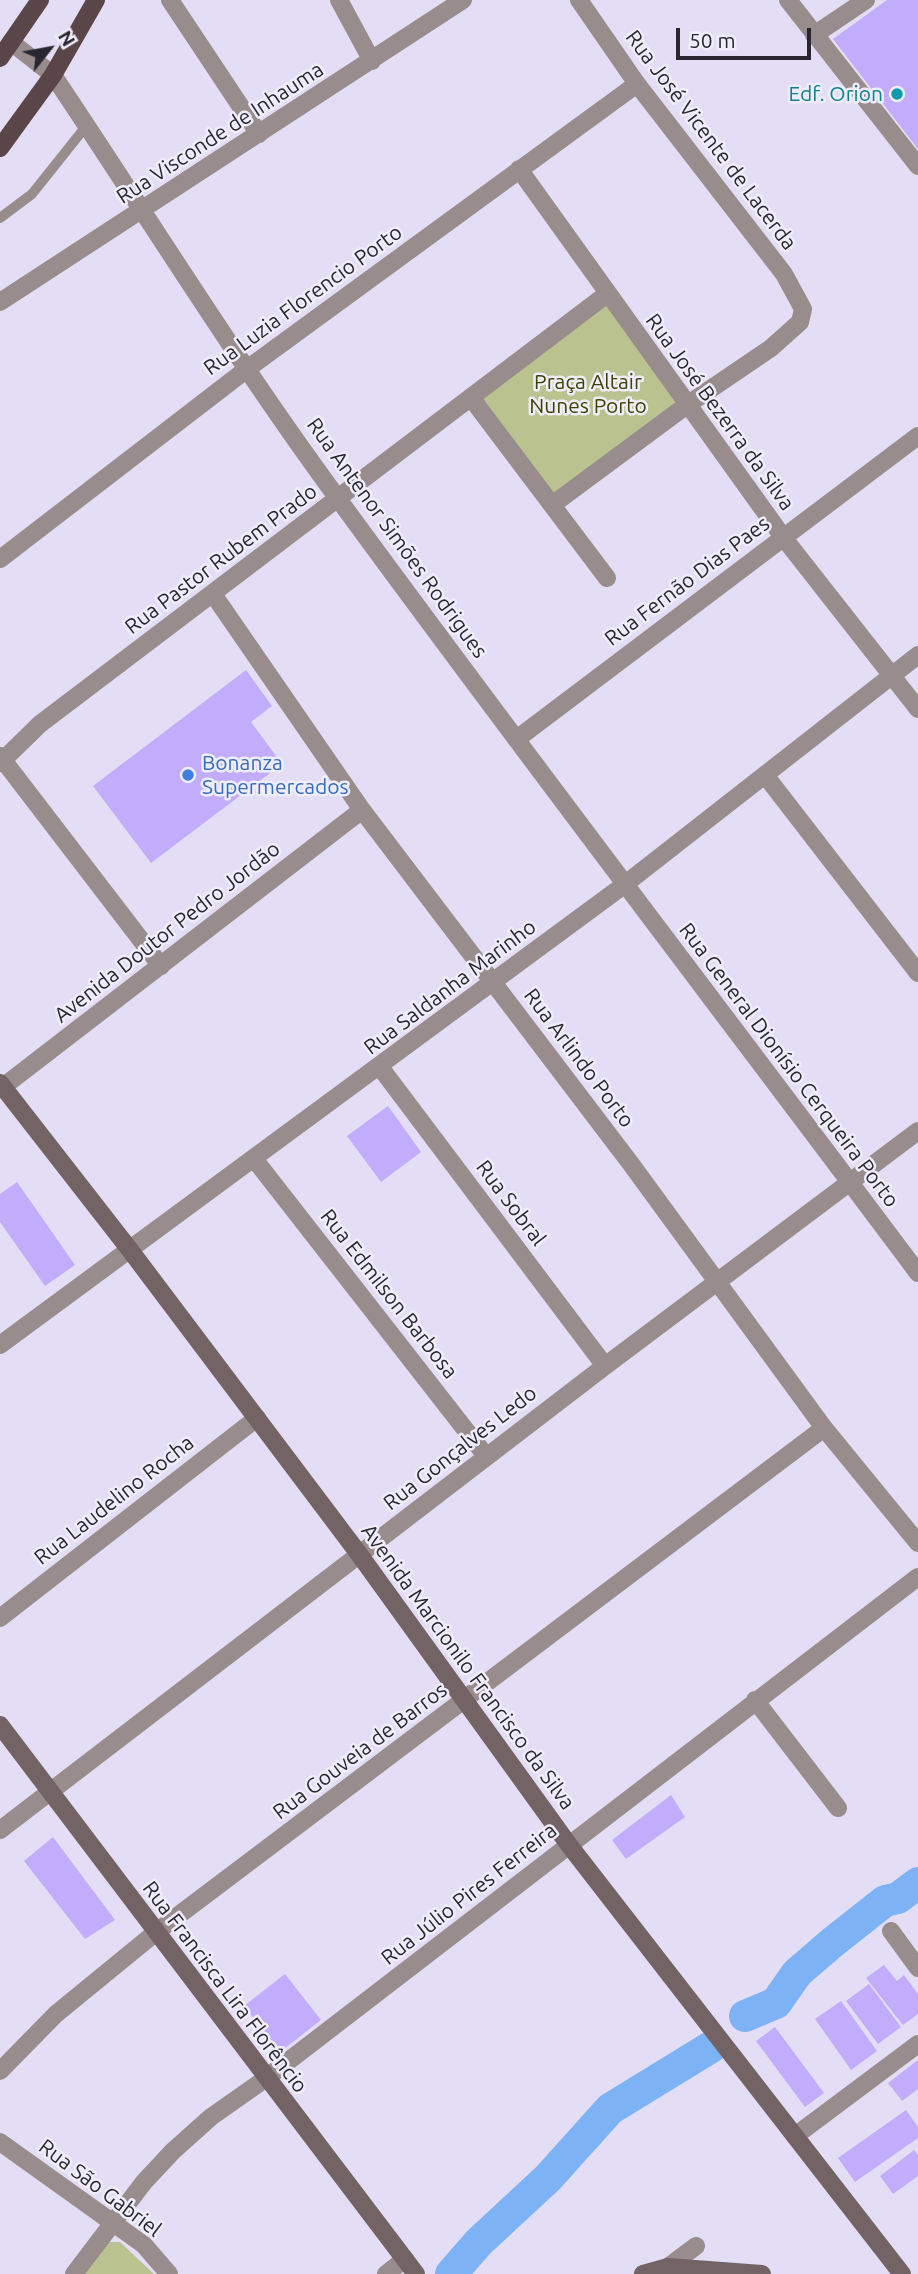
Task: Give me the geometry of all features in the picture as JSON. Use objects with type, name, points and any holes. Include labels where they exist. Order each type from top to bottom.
[{"type":"main road","points":[[0,58],[40,0]]},
{"type":"main road","points":[[0,148],[53,75],[96,0]]},
{"type":"street","points":[[170,0],[259,134]]},
{"type":"street","points":[[339,0],[372,61]]},
{"type":"street","name":"Rua Visconde de Inhauma","points":[[0,302],[463,0]]},
{"type":"street","name":"Rua José Vicente de Lacerda","points":[[579,0],[637,84],[785,274],[803,309],[800,322],[789,334],[687,405]]},
{"type":"street","points":[[788,0],[918,166]]},
{"type":"street","points":[[814,35],[866,0]]},
{"type":"street","name":"Rua Antenor Simões Rodrigues","points":[[11,42],[53,75],[247,369],[337,499],[518,738],[624,885]]},
{"type":"street","name":"Rua Luzia Florencio Porto","points":[[0,559],[247,369],[637,84]]},
{"type":"street","name":"Rua José Bezerra da Silva","points":[[519,169],[783,537],[918,709]]},
{"type":"street","name":"Rua Pastor Rubem Prado","points":[[1,759],[40,724],[607,295]]},
{"type":"street","points":[[472,399],[607,578]]},
{"type":"street","points":[[552,505],[687,405]]},
{"type":"street","name":"Rua Fernão Dias Paes","points":[[518,738],[918,436]]},
{"type":"street","name":"Rua Arlindo Porto","points":[[213,594],[362,810],[495,983],[824,1428],[918,1544]]},
{"type":"street","name":"Rua Saldanha Marinho","points":[[0,1345],[495,983],[918,655]]},
{"type":"street","points":[[1,759],[160,966]]},
{"type":"street","points":[[765,775],[918,972]]},
{"type":"street","name":"Avenida Doutor Pedro Jordão","points":[[1,1087],[362,810]]},
{"type":"street","name":"Rua General Dionísio Cerqueira Porto","points":[[624,885],[918,1273]]},
{"type":"street","name":"Rua Sobral","points":[[380,1067],[605,1366]]},
{"type":"street","name":"Avenida Marcionilo Francisco da Silva","points":[[1,1087],[130,1250],[359,1554],[569,1845],[902,2274]]},
{"type":"street","name":"Rua Gonçalves Ledo","points":[[0,1830],[486,1456],[918,1131]]},
{"type":"street","name":"Rua Edmilson Barbosa","points":[[255,1160],[486,1456]]},
{"type":"street","name":"Rua Laudelino Rocha","points":[[0,1618],[257,1418]]},
{"type":"street","name":"Rua Gouveia de Barros","points":[[0,2071],[56,2014],[155,1933],[824,1428]]},
{"type":"street","name":"Rua Júlio Pires Ferreira","points":[[74,2274],[113,2221],[173,2151],[211,2117],[265,2079],[918,1577]]},
{"type":"street","points":[[755,1700],[838,1808]]},
{"type":"street","name":"Rua Francisca Lira Florêncio","points":[[0,1725],[265,2079],[416,2274]]},
{"type":"street","points":[[891,1931],[918,1968]]},
{"type":"street","points":[[795,2136],[918,2044]]},
{"type":"street","name":"Rua São Gabriel","points":[[0,2142],[144,2245],[169,2274]]},
{"type":"street","points":[[668,2267],[696,2246]]},
{"type":"street","points":[[386,2274],[405,2259]]},
{"type":"street","points":[[643,2274],[668,2267],[762,2274]]},
{"type":"lane","points":[[0,218],[32,194],[87,125]]},
{"type":"green space","name":"Praça Altair Nunes Porto","points":[[607,294],[687,405],[552,505],[472,399]]},
{"type":"green space","points":[[109,2242],[120,2242],[154,2274],[85,2274]]},
{"type":"building","name":"Edf. Orion","points":[[887,0],[918,0],[918,149],[833,39]]},
{"type":"building","name":"Bonanza Supermercados","points":[[246,670],[272,706],[251,722],[282,764],[151,863],[93,786]]},
{"type":"building","points":[[388,1106],[421,1152],[381,1182],[347,1136]]},
{"type":"building","points":[[17,1182],[75,1265],[45,1286],[0,1222],[0,1194]]},
{"type":"building","points":[[671,1795],[685,1817],[626,1859],[612,1840]]},
{"type":"building","points":[[53,1837],[115,1920],[85,1939],[24,1861]]},
{"type":"building","points":[[884,1965],[897,1981],[904,1975],[918,1994],[918,2014],[903,2025],[866,1978]]},
{"type":"building","points":[[285,1974],[321,2020],[280,2052],[244,2006]]},
{"type":"building","points":[[869,1984],[901,2027],[878,2044],[846,2001]]},
{"type":"building","points":[[841,2001],[877,2051],[851,2070],[815,2019]]},
{"type":"building","points":[[775,2027],[824,2093],[805,2107],[756,2041]]},
{"type":"building","points":[[918,2060],[918,2089],[902,2101],[888,2083]]},
{"type":"building","points":[[906,2110],[918,2127],[918,2138],[855,2182],[838,2158]]},
{"type":"building","points":[[914,2150],[918,2155],[918,2176],[893,2194],[880,2176]]},
{"type":"waterway","points":[[745,2016],[776,2003],[797,1973],[833,1942],[885,1901],[898,1898],[918,1883]]},
{"type":"waterway","points":[[451,2274],[479,2242],[548,2178],[610,2109],[711,2047]]},
{"type":"place","name":"Edf. Orion","points":[[897,94]]},
{"type":"place","name":"Bonanza Supermercados","points":[[188,775]]}]
